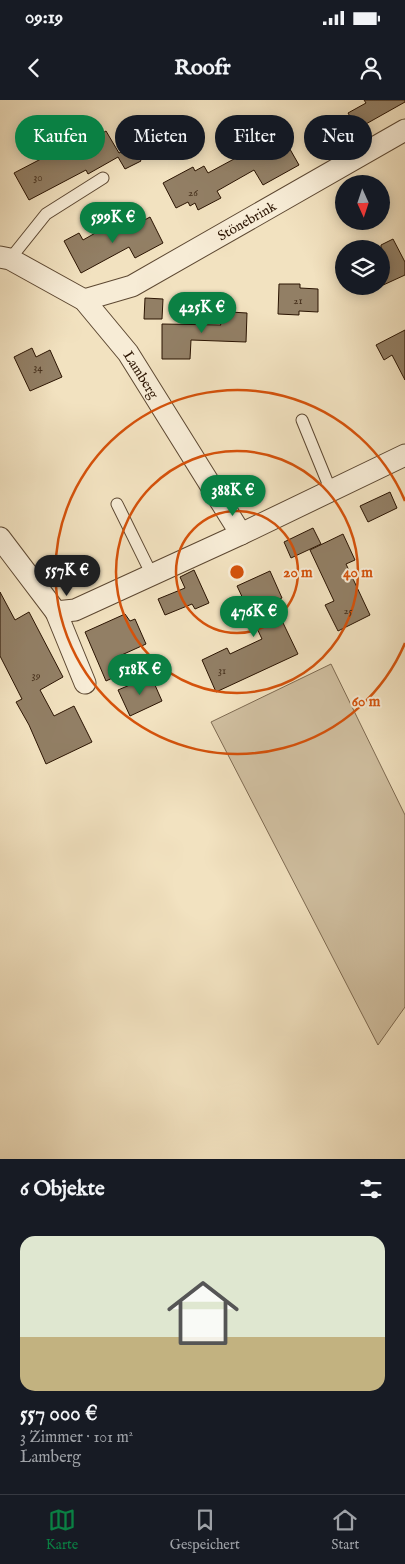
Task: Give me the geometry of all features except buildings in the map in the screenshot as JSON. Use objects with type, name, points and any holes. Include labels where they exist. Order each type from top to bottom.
[{"type":"street","name":"Stönebrink","points":[[84,300],[132,286],[405,130]]},
{"type":"street","name":"Lamberg","points":[[5,258],[84,300],[128,352],[241,534]]},
{"type":"street","points":[[56,612],[75,610],[331,492],[405,455]]},
{"type":"street","points":[[0,538],[56,612],[85,683]]},
{"type":"lane","points":[[5,258],[46,214],[103,178]]},
{"type":"lane","points":[[302,420],[331,492]]},
{"type":"lane","points":[[117,504],[152,575]]},
{"type":"shaded area","points":[[331,664],[405,815],[405,1007],[378,1045],[211,722]]}]
